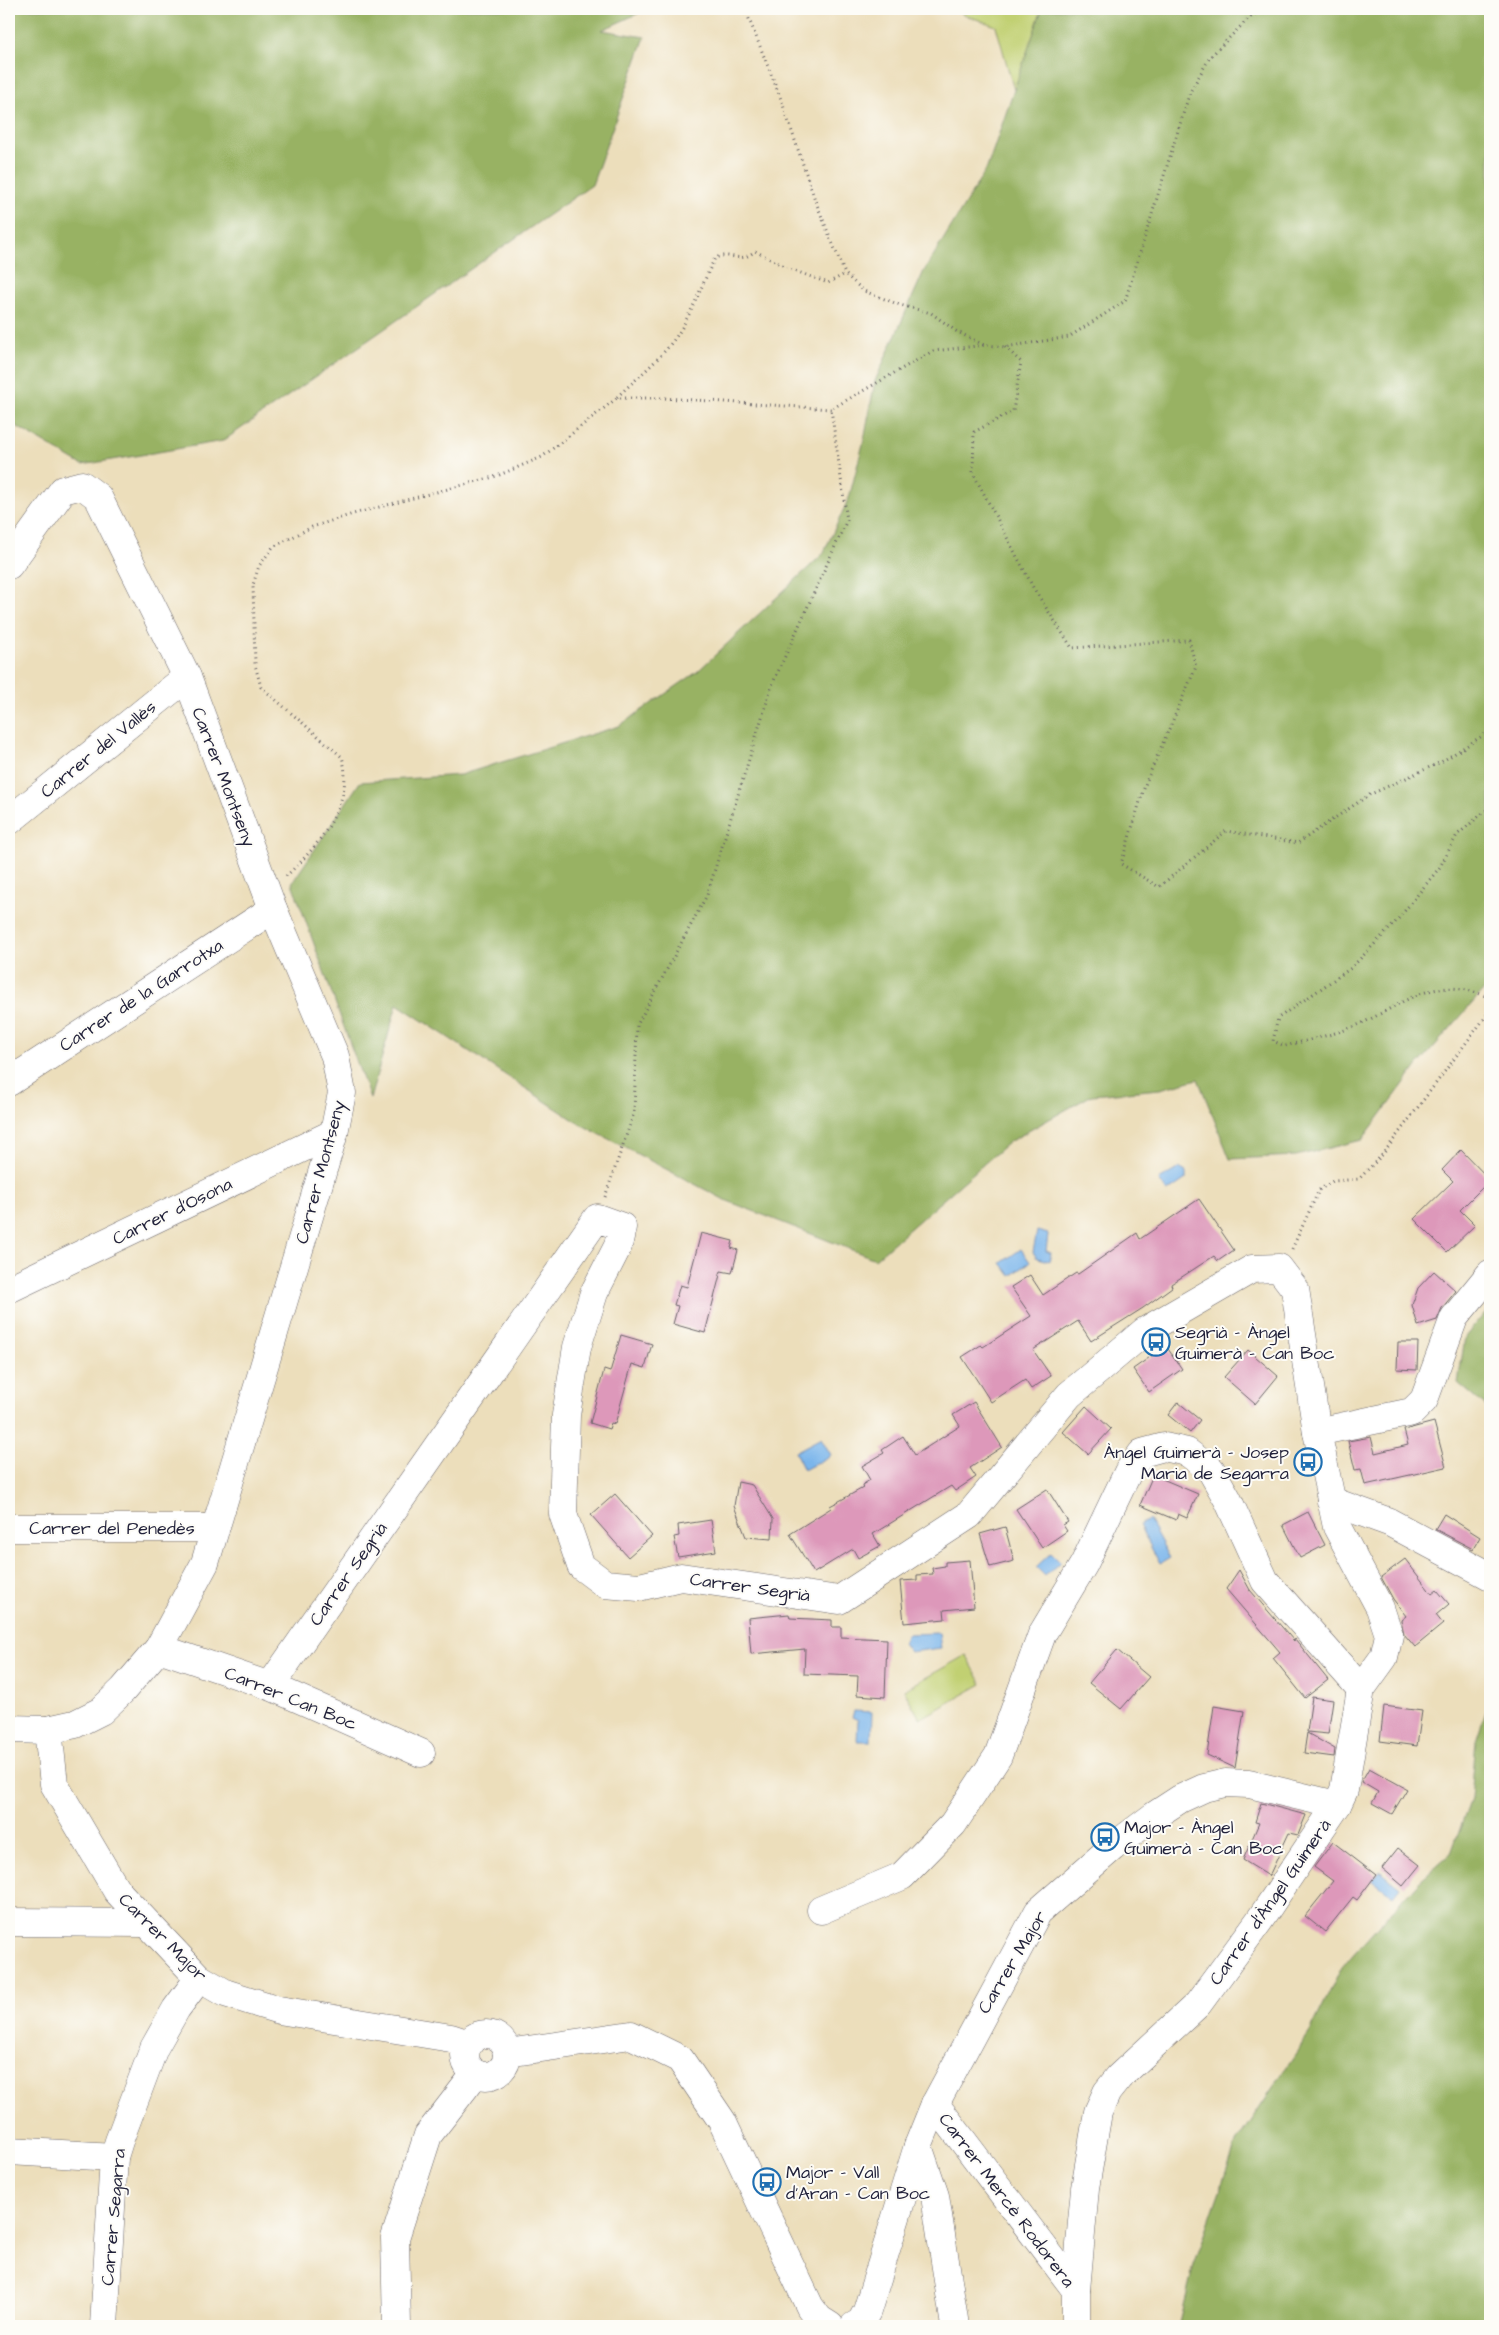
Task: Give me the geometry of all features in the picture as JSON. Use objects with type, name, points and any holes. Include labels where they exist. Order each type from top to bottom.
[{"type":"street","name":"Carrer Montseny","points":[[9,565],[63,490],[82,485],[98,497],[187,677],[270,901],[335,1056],[342,1093],[334,1133],[205,1562],[159,1648],[123,1690],[101,1711],[75,1724],[48,1730],[9,1729]]},
{"type":"street","name":"Carrer del Vallès","points":[[9,821],[187,677]]},
{"type":"street","name":"Carrer de la Garrotxa","points":[[9,1082],[270,901]]},
{"type":"street","name":"Carrer d'Osona","points":[[9,1289],[334,1133]]},
{"type":"street","name":"Carrer Segrià","points":[[270,1686],[597,1218],[622,1227],[618,1246],[594,1293],[577,1347],[566,1415],[563,1514],[582,1566],[604,1584],[639,1587],[681,1577],[839,1600],[969,1515],[1068,1395],[1146,1331],[1252,1269],[1287,1278]]},
{"type":"street","points":[[1317,1432],[1412,1412],[1424,1400],[1454,1318],[1490,1274]]},
{"type":"street","name":"Carrer d'Àngel Guimerà","points":[[1076,2290],[1086,2188],[1098,2112],[1106,2092],[1198,2004],[1259,1921],[1337,1805],[1344,1790],[1361,1689],[1384,1657],[1388,1646],[1389,1635],[1380,1608],[1337,1527],[1287,1278]]},
{"type":"street","points":[[822,1910],[902,1876],[953,1824],[998,1756],[1042,1634],[1084,1564],[1128,1472],[1142,1453],[1164,1447],[1187,1452],[1211,1470],[1228,1500],[1265,1581],[1361,1689]]},
{"type":"street","points":[[1331,1501],[1389,1522],[1490,1576]]},
{"type":"street","name":"Carrer del Penedès","points":[[9,1528],[215,1528]]},
{"type":"street","name":"Carrer Can Boc","points":[[159,1648],[270,1686],[421,1753]]},
{"type":"street","name":"Carrer Major","points":[[48,1730],[54,1784],[117,1891],[145,1923],[199,1978],[225,1992],[279,2010],[451,2038],[469,2044]]},
{"type":"street","name":"Carrer Major","points":[[854,2326],[861,2322],[867,2311],[918,2146],[935,2104],[1038,1912],[1134,1831],[1180,1799],[1204,1788],[1225,1784],[1249,1784],[1337,1805]]},
{"type":"street","points":[[9,1922],[145,1923]]},
{"type":"street","name":"Carrer Segarra","points":[[104,2326],[114,2157],[154,2048],[176,2008],[199,1978]]},
{"type":"street","points":[[491,2035],[502,2041],[507,2053],[505,2065],[497,2073],[487,2076],[476,2073],[466,2061],[466,2051],[469,2044],[478,2036],[491,2035]]},
{"type":"street","points":[[507,2053],[631,2035],[680,2058],[722,2121],[810,2308],[819,2319],[830,2326]]},
{"type":"street","points":[[397,2326],[396,2238],[428,2135],[476,2073]]},
{"type":"street","name":"Carrer Mercè Rodorera","points":[[935,2104],[1076,2290],[1076,2326]]},
{"type":"street","points":[[918,2146],[935,2196],[955,2326]]},
{"type":"street","points":[[9,2152],[114,2157]]},
{"type":"path","points":[[745,9],[781,99],[815,200],[845,274],[864,291],[900,306],[931,313],[956,331],[986,345]]},
{"type":"path","points":[[616,398],[664,398],[831,409],[933,350],[986,345],[1005,347],[1069,337],[1125,301],[1190,92],[1210,57],[1248,19],[1262,9]]},
{"type":"path","points":[[270,901],[303,861],[329,824],[340,804],[346,785],[346,771],[342,757],[261,687],[257,676],[254,657],[253,585],[259,566],[273,546],[312,527],[353,514],[497,476],[542,457],[616,398],[654,362],[686,321],[715,258],[722,255],[740,259],[748,258],[755,251],[790,269],[828,283],[845,274]]},
{"type":"path","points":[[1005,347],[1021,362],[1013,411],[974,432],[973,473],[1034,589],[1072,648],[1189,640],[1196,667],[1146,782],[1121,864],[1159,887],[1226,831],[1298,843],[1369,795],[1441,762],[1490,730]]},
{"type":"path","points":[[597,1218],[634,1114],[636,1025],[707,895],[772,686],[847,520],[831,409]]},
{"type":"path","points":[[1490,808],[1457,835],[1440,867],[1394,924],[1351,968],[1278,1018],[1273,1041],[1285,1046],[1348,1029],[1416,994],[1458,987],[1490,998]]},
{"type":"path","points":[[1287,1278],[1295,1245],[1319,1190],[1333,1181],[1358,1179],[1383,1154],[1490,1011]]},
{"type":"green space","points":[[9,9],[648,9],[602,30],[645,37],[592,185],[223,441],[82,465],[9,422]]},
{"type":"green space","points":[[960,9],[1042,9],[1014,90],[996,26],[962,14]]},
{"type":"green space","points":[[1042,9],[1490,9],[1490,983],[1418,1065],[1362,1140],[1296,1156],[1230,1159],[1198,1079],[1160,1089],[1092,1095],[1009,1142],[875,1259],[725,1200],[580,1124],[397,1004],[370,1099],[292,883],[360,782],[460,775],[619,726],[697,672],[823,554],[849,498],[864,440],[875,381],[924,271],[987,168]]},
{"type":"green space","points":[[1490,1307],[1490,1410],[1458,1383],[1465,1337]]},
{"type":"green space","points":[[966,1655],[982,1684],[920,1719],[904,1690]]},
{"type":"green space","points":[[1490,1699],[1490,2326],[1179,2326],[1194,2265],[1237,2141],[1310,2032],[1342,1967],[1418,1882],[1451,1853],[1471,1799],[1476,1740]]},
{"type":"water","points":[[1179,1168],[1186,1172],[1186,1179],[1167,1192],[1159,1180]]},
{"type":"water","points":[[1037,1231],[1048,1234],[1046,1251],[1051,1253],[1049,1261],[1037,1258],[1033,1252]]},
{"type":"water","points":[[1021,1249],[1030,1262],[1011,1276],[1001,1263]]},
{"type":"water","points":[[821,1438],[831,1455],[804,1470],[795,1452]]},
{"type":"water","points":[[1149,1520],[1170,1558],[1160,1564],[1139,1525]]},
{"type":"water","points":[[1051,1553],[1060,1562],[1045,1576],[1036,1567]]},
{"type":"water","points":[[939,1633],[941,1648],[910,1652],[903,1643],[907,1634]]},
{"type":"water","points":[[854,1711],[872,1712],[871,1741],[857,1741],[858,1720],[852,1717]]},
{"type":"water","points":[[1380,1871],[1400,1887],[1393,1896],[1372,1880]]},
{"type":"building","points":[[1461,1150],[1490,1180],[1460,1210],[1475,1225],[1447,1252],[1414,1219],[1453,1181],[1442,1170]]},
{"type":"building","points":[[1199,1199],[1234,1250],[1218,1261],[1214,1256],[1171,1284],[1172,1287],[1143,1308],[1091,1341],[1078,1321],[1033,1350],[1051,1376],[1031,1389],[1025,1380],[991,1402],[962,1357],[981,1345],[983,1347],[1031,1316],[1011,1287],[1030,1275],[1043,1295],[1076,1273],[1078,1274],[1137,1233],[1140,1239]]},
{"type":"building","points":[[701,1233],[733,1241],[731,1248],[738,1250],[732,1273],[721,1271],[705,1333],[673,1324],[678,1306],[674,1305],[680,1285],[687,1287]]},
{"type":"building","points":[[1434,1271],[1456,1291],[1442,1308],[1437,1320],[1418,1326],[1412,1305],[1418,1288]]},
{"type":"building","points":[[621,1335],[652,1344],[645,1368],[632,1364],[615,1424],[611,1423],[609,1429],[590,1423],[604,1370],[610,1372]]},
{"type":"building","points":[[1398,1342],[1418,1342],[1417,1370],[1397,1369]]},
{"type":"building","points":[[1166,1346],[1182,1369],[1149,1392],[1133,1369]]},
{"type":"building","points":[[1248,1350],[1278,1376],[1255,1404],[1224,1377]]},
{"type":"building","points":[[974,1402],[1002,1447],[970,1468],[976,1477],[955,1491],[951,1486],[873,1534],[880,1546],[858,1558],[853,1549],[814,1573],[790,1534],[831,1508],[830,1506],[863,1488],[862,1485],[870,1480],[862,1466],[884,1453],[882,1450],[903,1436],[915,1455],[960,1426],[953,1415]]},
{"type":"building","points":[[1178,1402],[1200,1420],[1190,1433],[1168,1415]]},
{"type":"building","points":[[1086,1406],[1111,1429],[1088,1454],[1063,1432]]},
{"type":"building","points":[[1434,1422],[1446,1467],[1365,1485],[1361,1469],[1355,1470],[1348,1441],[1371,1437],[1375,1453],[1408,1445],[1404,1430]]},
{"type":"building","points":[[1153,1475],[1198,1494],[1187,1518],[1178,1514],[1176,1520],[1140,1505]]},
{"type":"building","points":[[738,1482],[752,1485],[773,1519],[772,1539],[746,1537],[734,1506]]},
{"type":"building","points":[[1047,1489],[1068,1522],[1063,1525],[1067,1531],[1042,1548],[1016,1509]]},
{"type":"building","points":[[615,1494],[652,1536],[628,1557],[591,1515]]},
{"type":"building","points":[[1308,1512],[1325,1545],[1300,1558],[1283,1525]]},
{"type":"building","points":[[1444,1514],[1480,1537],[1473,1549],[1435,1529]]},
{"type":"building","points":[[711,1520],[716,1551],[678,1557],[674,1537],[679,1536],[678,1525]]},
{"type":"building","points":[[1005,1527],[1014,1561],[990,1567],[980,1534]]},
{"type":"building","points":[[1405,1559],[1432,1594],[1437,1590],[1449,1604],[1436,1615],[1443,1624],[1415,1647],[1404,1634],[1401,1620],[1406,1616],[1393,1599],[1381,1577]]},
{"type":"building","points":[[970,1560],[974,1607],[944,1610],[945,1619],[904,1623],[900,1581],[917,1580],[917,1575],[933,1574],[932,1568],[945,1566],[945,1562]]},
{"type":"building","points":[[1239,1570],[1250,1590],[1294,1641],[1295,1639],[1328,1680],[1305,1698],[1273,1658],[1280,1652],[1226,1589]]},
{"type":"building","points":[[789,1614],[790,1618],[832,1620],[832,1627],[841,1627],[841,1637],[887,1639],[885,1697],[857,1695],[858,1676],[804,1674],[805,1649],[751,1654],[748,1618]]},
{"type":"building","points":[[1117,1650],[1149,1677],[1121,1709],[1089,1683]]},
{"type":"building","points":[[1312,1697],[1333,1700],[1328,1734],[1307,1732]]},
{"type":"building","points":[[1214,1706],[1244,1711],[1235,1768],[1207,1755]]},
{"type":"building","points":[[1384,1706],[1422,1711],[1417,1746],[1380,1741]]},
{"type":"building","points":[[1307,1733],[1335,1749],[1334,1757],[1304,1753]]},
{"type":"building","points":[[1369,1768],[1407,1789],[1392,1814],[1372,1803],[1378,1792],[1361,1782]]},
{"type":"building","points":[[1261,1803],[1306,1815],[1298,1835],[1289,1833],[1269,1876],[1243,1860],[1259,1823],[1255,1822]]},
{"type":"building","points":[[1333,1842],[1376,1875],[1357,1900],[1353,1897],[1325,1932],[1305,1916],[1333,1881],[1314,1867]]},
{"type":"building","points":[[1398,1848],[1420,1865],[1403,1886],[1382,1868]]},
{"type":"place","name":"Segrià - Àngel Guimerà - Can Boc","points":[[1156,1342]]},
{"type":"place","name":"Àngel Guimerà - Josep Maria de Segarra","points":[[1308,1462]]},
{"type":"place","name":"Major - Àngel Guimerà - Can Boc","points":[[1105,1837]]},
{"type":"place","name":"Major - Vall d'Aran - Can Boc","points":[[767,2182]]}]
